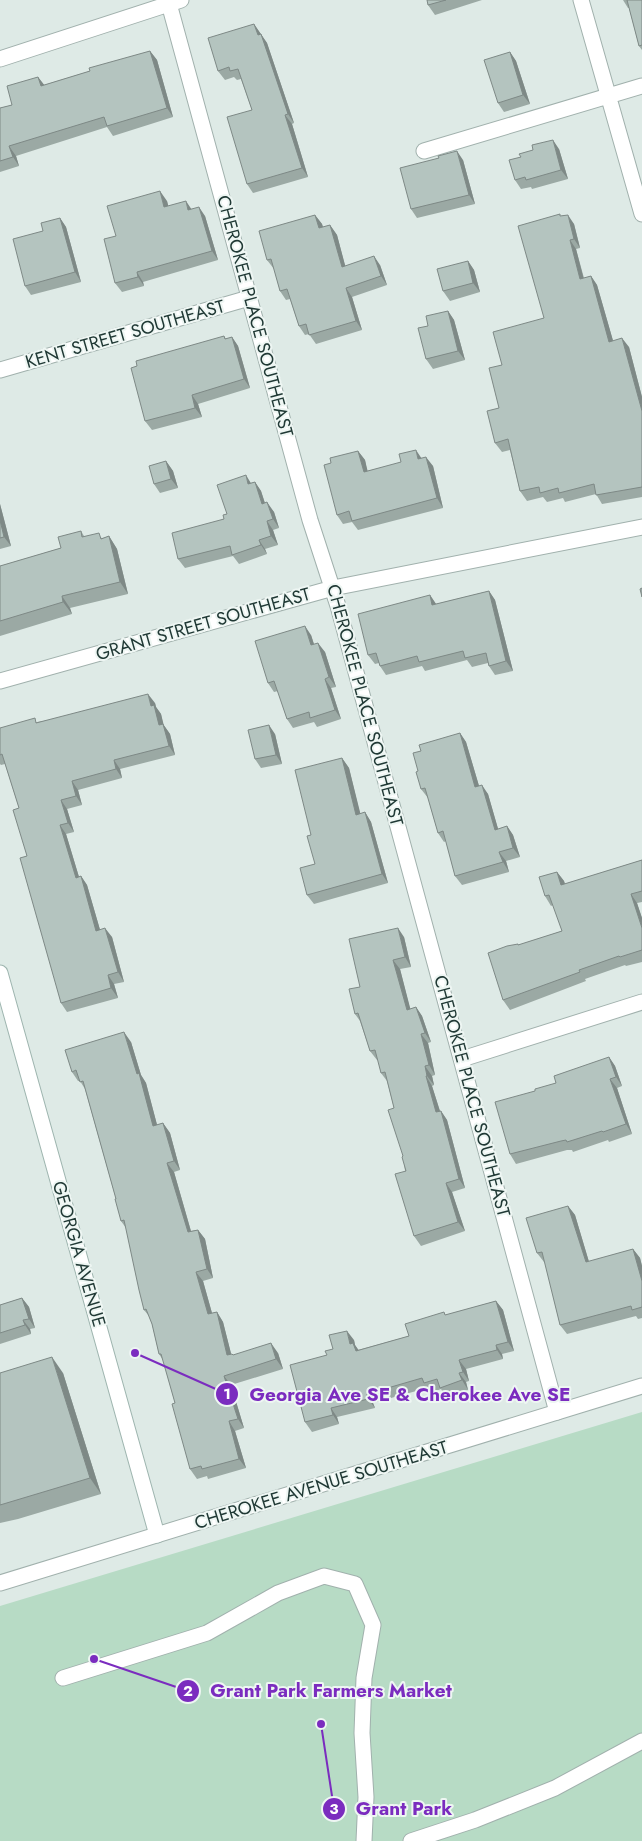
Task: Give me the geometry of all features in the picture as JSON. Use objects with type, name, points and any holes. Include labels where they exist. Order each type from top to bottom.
[{"type":"street","points":[[581,0],[642,214]]},
{"type":"street","points":[[0,59],[173,1]]},
{"type":"street","name":"CHEROKEE PLACE SOUTHEAST","points":[[173,1],[249,298],[310,520],[333,588],[557,1412]]},
{"type":"street","points":[[424,151],[642,86]]},
{"type":"street","name":"KENT STREET SOUTHEAST","points":[[0,370],[249,298]]},
{"type":"street","name":"GRANT STREET SOUTHEAST","points":[[0,681],[333,588],[642,527]]},
{"type":"street","name":"GEORGIA AVENUE","points":[[0,973],[158,1535]]},
{"type":"street","points":[[462,1059],[642,1002]]},
{"type":"street","name":"CHEROKEE AVENUE SOUTHEAST","points":[[0,1583],[642,1386]]},
{"type":"street","points":[[63,1678],[207,1633],[278,1593],[324,1576],[355,1584],[373,1625],[364,1678],[362,1733],[366,1797],[364,1841]]},
{"type":"street","points":[[411,1841],[475,1820],[555,1788],[642,1741]]},
{"type":"green space","points":[[642,1412],[642,1841],[0,1841],[0,1606]]},
{"type":"building","points":[[427,0],[446,0],[428,5]]},
{"type":"building","points":[[627,0],[642,0],[642,45],[639,46]]},
{"type":"building","points":[[254,24],[258,35],[261,34],[288,114],[285,115],[302,168],[247,184],[227,117],[252,110],[238,69],[230,71],[229,67],[218,71],[208,38]]},
{"type":"building","points":[[150,51],[167,108],[107,126],[104,117],[9,146],[13,157],[0,161],[0,108],[12,105],[7,86],[38,77],[41,86],[90,71],[89,68]]},
{"type":"building","points":[[510,52],[523,95],[498,103],[484,60]]},
{"type":"building","points":[[553,140],[561,170],[526,180],[525,177],[515,180],[509,160],[521,157],[519,154],[533,150],[532,145]]},
{"type":"building","points":[[457,151],[469,195],[411,209],[400,168],[439,158],[438,156]]},
{"type":"building","points":[[160,191],[164,207],[186,201],[188,210],[199,207],[212,251],[137,272],[138,277],[115,283],[104,239],[116,236],[107,206]]},
{"type":"building","points":[[560,214],[560,216],[568,215],[574,239],[570,240],[580,279],[591,276],[609,342],[622,338],[642,411],[642,487],[596,495],[594,484],[559,493],[558,488],[540,493],[539,487],[520,491],[508,439],[495,443],[487,411],[499,408],[489,368],[502,365],[493,332],[544,318],[518,226]]},
{"type":"building","points":[[315,215],[319,228],[330,225],[342,267],[374,256],[381,276],[346,288],[356,321],[309,335],[306,324],[299,326],[287,289],[280,291],[271,259],[267,260],[259,231]]},
{"type":"building","points":[[60,218],[75,272],[25,286],[13,239],[43,231],[41,223]]},
{"type":"building","points":[[468,261],[473,283],[443,291],[437,269]]},
{"type":"building","points":[[448,311],[458,351],[426,359],[418,328],[428,326],[426,316]]},
{"type":"building","points":[[224,336],[225,339],[232,337],[244,379],[192,395],[195,408],[145,421],[131,368],[137,366],[136,361]]},
{"type":"building","points":[[416,450],[418,459],[426,457],[437,498],[352,521],[349,511],[337,515],[324,465],[331,463],[330,458],[358,451],[364,472],[401,462],[399,454]]},
{"type":"building","points":[[166,461],[171,479],[154,484],[149,466]]},
{"type":"building","points":[[246,475],[248,484],[255,482],[262,504],[267,502],[273,519],[267,521],[271,536],[259,540],[261,545],[232,555],[230,546],[178,559],[172,533],[224,519],[223,515],[227,514],[217,485]]},
{"type":"building","points":[[0,520],[4,537],[0,538]]},
{"type":"building","points":[[81,531],[82,537],[99,533],[101,539],[109,536],[120,582],[62,596],[63,602],[0,621],[0,566],[61,548],[58,537]]},
{"type":"building","points":[[489,591],[506,661],[489,666],[486,653],[465,658],[463,651],[419,662],[417,656],[380,666],[376,653],[368,655],[358,614],[430,595],[432,605]]},
{"type":"building","points":[[305,626],[311,645],[318,643],[329,677],[325,679],[335,710],[310,718],[309,712],[287,719],[274,681],[268,683],[255,641]]},
{"type":"building","points":[[148,694],[151,706],[154,705],[159,725],[163,724],[169,746],[114,760],[116,769],[72,781],[76,796],[61,800],[68,823],[60,825],[76,878],[81,876],[96,931],[105,928],[118,972],[108,975],[111,988],[61,1003],[20,858],[27,856],[13,810],[19,808],[2,754],[0,755],[0,728],[35,718],[36,723]]},
{"type":"building","points":[[269,725],[276,755],[255,759],[248,730]]},
{"type":"building","points":[[460,733],[475,787],[482,785],[495,830],[507,826],[513,848],[499,852],[503,862],[455,876],[443,831],[438,833],[425,788],[421,789],[413,753],[421,751],[419,745]]},
{"type":"building","points":[[342,758],[356,815],[365,812],[382,874],[307,895],[300,868],[315,864],[307,836],[311,835],[295,770]]},
{"type":"building","points":[[642,860],[642,891],[631,894],[642,928],[642,950],[579,970],[580,972],[503,1000],[488,953],[562,931],[549,895],[545,896],[539,877],[557,872],[561,885]]},
{"type":"building","points":[[398,928],[405,957],[393,960],[407,1010],[416,1007],[425,1033],[421,1034],[429,1065],[425,1066],[426,1076],[436,1112],[441,1111],[459,1179],[446,1183],[458,1222],[414,1236],[395,1174],[406,1171],[388,1110],[394,1108],[385,1072],[381,1073],[375,1050],[370,1051],[358,1013],[355,1014],[349,989],[360,987],[349,939]]},
{"type":"building","points":[[124,1032],[137,1074],[139,1073],[153,1126],[163,1123],[174,1161],[167,1163],[188,1232],[198,1230],[207,1269],[196,1272],[208,1314],[217,1312],[227,1355],[233,1355],[271,1343],[276,1359],[224,1376],[238,1419],[229,1421],[239,1459],[202,1469],[201,1466],[190,1469],[172,1404],[175,1403],[161,1354],[159,1354],[152,1324],[146,1309],[144,1310],[124,1220],[121,1221],[83,1081],[80,1082],[76,1070],[72,1072],[65,1050]]},
{"type":"building","points":[[609,1057],[616,1077],[610,1079],[626,1124],[567,1142],[566,1140],[561,1141],[510,1154],[495,1102],[556,1083],[554,1076]]},
{"type":"building","points":[[568,1206],[586,1262],[633,1249],[642,1281],[642,1307],[632,1310],[631,1306],[560,1325],[542,1252],[537,1253],[526,1218]]},
{"type":"building","points":[[22,1298],[29,1319],[23,1320],[25,1325],[0,1333],[0,1305]]},
{"type":"building","points":[[496,1301],[508,1342],[496,1345],[497,1350],[459,1360],[463,1372],[459,1373],[462,1380],[440,1388],[437,1379],[424,1383],[422,1378],[367,1394],[368,1399],[331,1408],[333,1415],[305,1422],[290,1365],[327,1355],[325,1351],[333,1349],[329,1335],[347,1331],[350,1344],[353,1343],[356,1351],[409,1336],[405,1324],[444,1312],[445,1315]]},
{"type":"building","points":[[52,1357],[90,1478],[0,1505],[0,1373]]},
{"type":"place","name":"Georgia Ave SE & Cherokee Ave SE","points":[[135,1353]]},
{"type":"place","name":"Grant Park Farmers Market","points":[[94,1659]]},
{"type":"place","name":"Grant Park","points":[[321,1724]]}]
